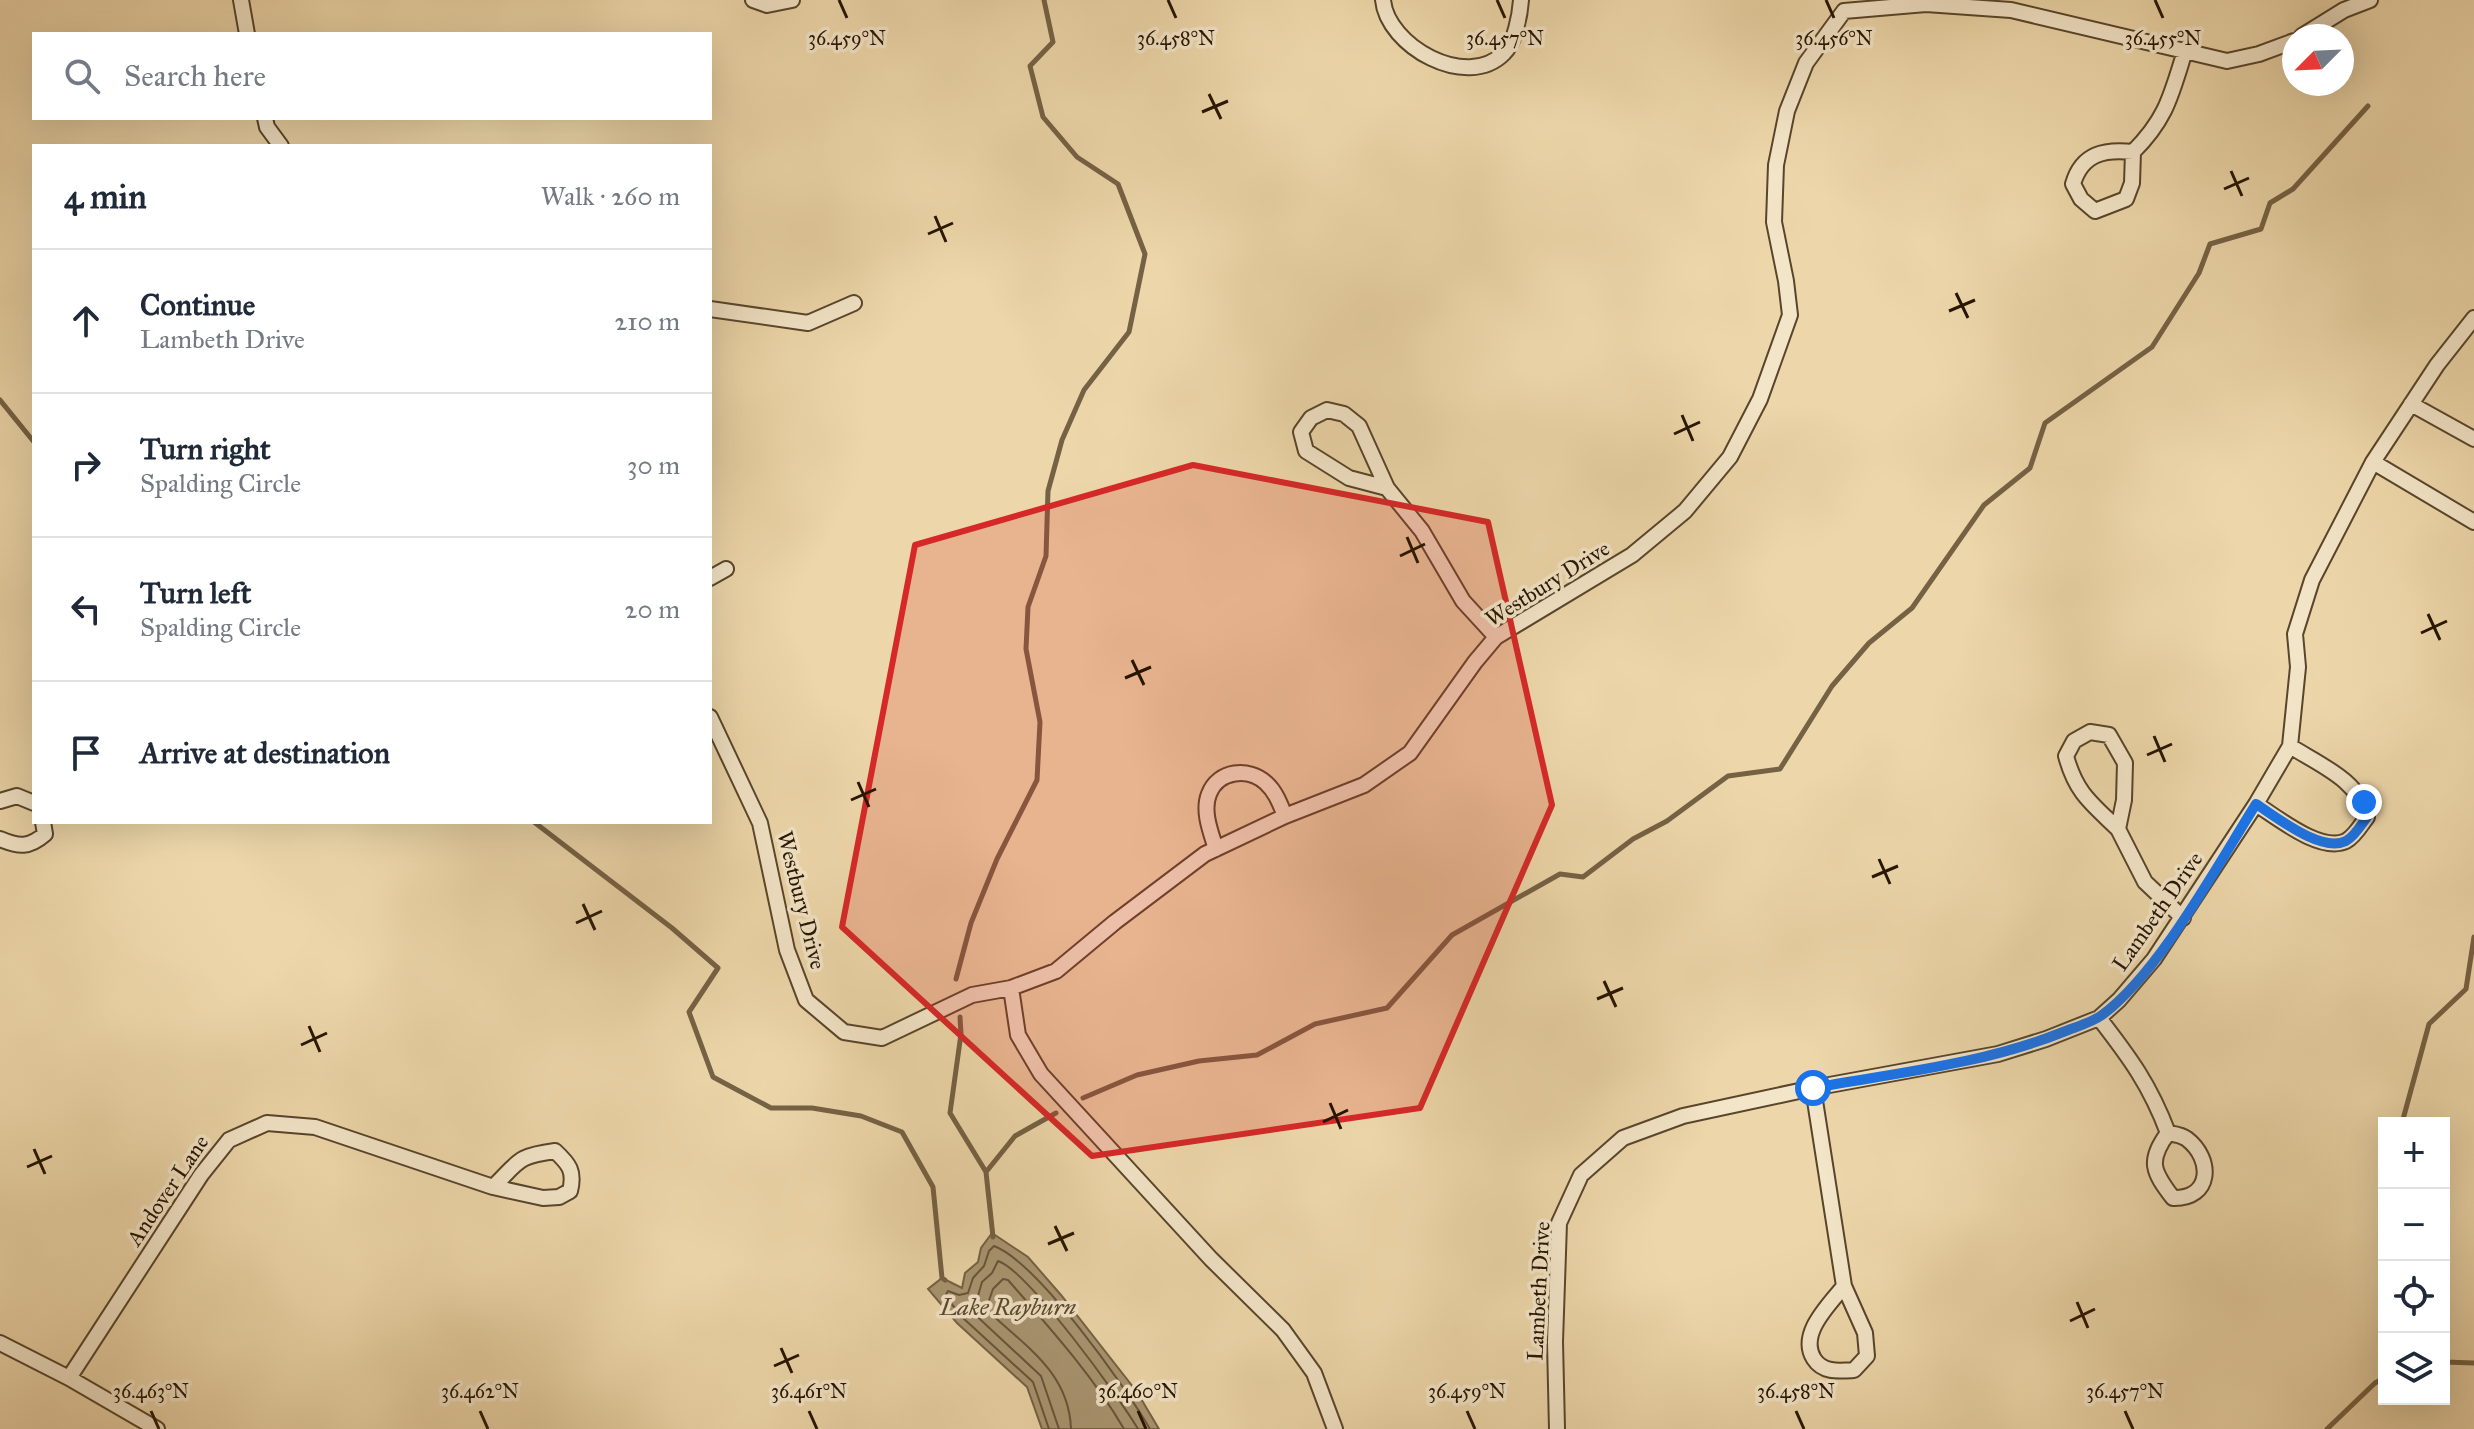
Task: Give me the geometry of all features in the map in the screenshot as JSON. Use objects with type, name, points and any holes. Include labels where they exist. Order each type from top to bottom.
[{"type":"street","points":[[241,0],[247,32]]},
{"type":"street","points":[[753,0],[767,5],[792,0]]},
{"type":"street","points":[[1383,0],[1384,11],[1399,35],[1444,65],[1476,68],[1505,53],[1519,20],[1521,0]]},
{"type":"street","points":[[2321,24],[2344,10],[2370,0]]},
{"type":"street","name":"Westbury Drive","points":[[712,721],[760,823],[787,950],[806,1000],[844,1032],[882,1038],[972,995],[1011,988],[1056,971],[1205,854],[1285,816],[1364,785],[1410,753],[1496,637],[1632,555],[1685,511],[1730,457],[1760,399],[1790,315],[1774,222],[1776,165],[1787,111],[1806,63],[1841,5],[1926,4],[2011,10],[2227,61],[2282,45]]},
{"type":"street","points":[[2133,152],[2112,150],[2088,159],[2077,169],[2073,184],[2081,199],[2095,211],[2126,199],[2132,183],[2133,152],[2154,131],[2167,108],[2185,51]]},
{"type":"street","points":[[265,120],[280,144]]},
{"type":"street","points":[[712,309],[808,323],[854,303]]},
{"type":"street","name":"Lambeth Drive","points":[[1557,1429],[1555,1342],[1559,1223],[1581,1175],[1623,1138],[1683,1116],[1998,1054],[2046,1039],[2099,1018],[2146,970],[2183,918],[2290,746],[2298,667],[2295,634],[2312,580],[2373,462],[2437,365],[2474,318]]},
{"type":"street","points":[[2411,404],[2474,439]]},
{"type":"street","points":[[1387,488],[1349,478],[1306,451],[1301,432],[1311,418],[1327,410],[1344,414],[1359,426],[1387,488],[1422,531],[1463,601],[1496,637]]},
{"type":"street","points":[[2373,462],[2474,522]]},
{"type":"street","points":[[712,577],[726,569]]},
{"type":"street","points":[[2118,829],[2124,800],[2125,763],[2109,735],[2090,732],[2074,741],[2066,756],[2072,779],[2086,799],[2118,829],[2145,882],[2183,918]]},
{"type":"street","points":[[2256,804],[2318,841],[2333,845],[2348,840],[2367,817],[2364,802],[2356,790],[2290,746]]},
{"type":"street","points":[[1216,849],[1207,816],[1208,795],[1216,782],[1228,775],[1240,772],[1265,781],[1277,797],[1285,816]]},
{"type":"street","points":[[0,801],[17,796],[32,802]]},
{"type":"street","points":[[0,839],[20,846],[34,843],[45,834],[43,824]]},
{"type":"street","points":[[1011,988],[1018,1035],[1041,1074],[1211,1259],[1283,1330],[1314,1373],[1335,1429]]},
{"type":"street","points":[[2099,1018],[2136,1067],[2154,1097],[2168,1133]]},
{"type":"street","points":[[1813,1088],[1844,1286],[1865,1333],[1867,1356],[1854,1370],[1833,1372],[1817,1364],[1809,1351],[1810,1333],[1844,1286]]},
{"type":"street","name":"Andover Lane","points":[[69,1378],[201,1175],[229,1140],[267,1123],[315,1127],[493,1187],[543,1198],[559,1197],[570,1191],[574,1176],[568,1163],[555,1151],[535,1153],[517,1160],[493,1187]]},
{"type":"street","points":[[2168,1133],[2185,1137],[2200,1155],[2206,1176],[2200,1189],[2188,1198],[2173,1198],[2154,1164],[2156,1149],[2168,1133]]},
{"type":"street","points":[[0,1343],[69,1378],[157,1429]]},
{"type":"highlighted area","points":[[1193,465],[1488,522],[1552,805],[1420,1108],[1092,1156],[842,927],[915,545]]},
{"type":"water","name":"Lake Rayburn","points":[[992,1233],[1028,1257],[1061,1295],[1137,1392],[1159,1429],[1042,1429],[1027,1387],[957,1323],[928,1289],[942,1278],[962,1288],[965,1273],[978,1262],[981,1248]]},
{"type":"waterway","points":[[956,979],[971,923],[997,859],[1037,780],[1040,722],[1026,649],[1028,607],[1046,556],[1048,491],[1062,440],[1084,390],[1129,332],[1145,254],[1118,184],[1077,157],[1043,117],[1030,66],[1053,42],[1044,0]]},
{"type":"waterway","points":[[1083,1098],[1137,1075],[1199,1061],[1257,1055],[1315,1024],[1387,1008],[1452,935],[1560,874],[1583,877],[1633,839],[1667,821],[1728,776],[1780,769],[1832,686],[1869,643],[1912,608],[1984,505],[2030,468],[2045,423],[2152,347],[2199,273],[2210,244],[2261,229],[2270,203],[2293,189],[2368,106]]},
{"type":"waterway","points":[[0,400],[32,440]]},
{"type":"waterway","points":[[537,824],[672,928],[718,968],[689,1012],[713,1077],[771,1108],[812,1108],[861,1116],[902,1132],[933,1187],[942,1278],[945,1280]]},
{"type":"waterway","points":[[2404,1117],[2429,1024],[2466,989],[2474,937]]},
{"type":"waterway","points":[[960,1017],[961,1034],[950,1113],[986,1172],[993,1237]]},
{"type":"waterway","points":[[986,1172],[1015,1136],[1056,1113]]},
{"type":"waterway","points":[[2450,1362],[2474,1363]]},
{"type":"waterway","points":[[2327,1429],[2378,1381]]},
{"type":"route","points":[[1813,1088],[1998,1054],[2099,1018],[2154,959],[2256,804],[2318,841],[2333,845],[2348,840],[2358,830],[2367,817],[2364,802]]}]
